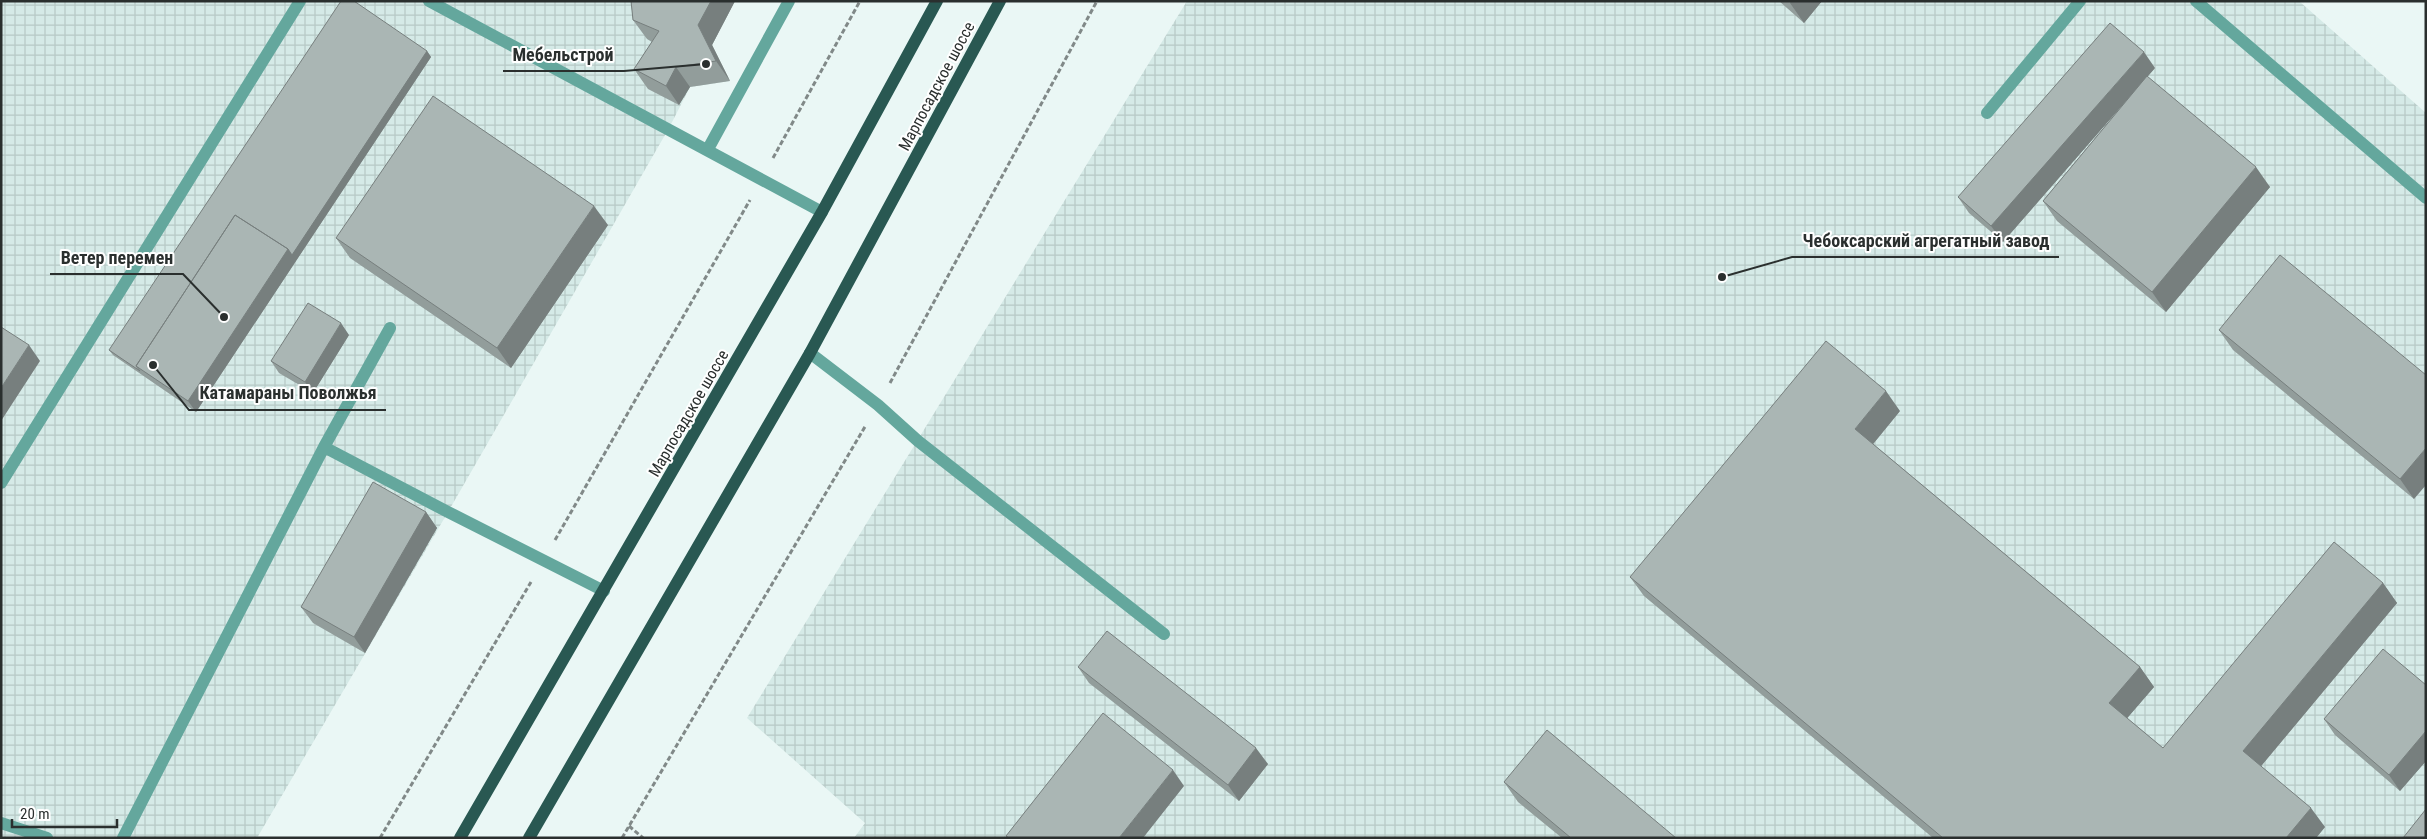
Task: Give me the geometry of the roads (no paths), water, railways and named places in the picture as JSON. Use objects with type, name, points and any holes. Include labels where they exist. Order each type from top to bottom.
[{"type":"main road","name":"Марпосадское шоссе","points":[[460,838],[822,212],[937,1]]},
{"type":"main road","name":"Марпосадское шоссе","points":[[529,838],[810,353],[1000,1]]},
{"type":"lane","points":[[1,482],[300,1]]},
{"type":"lane","points":[[429,1],[708,149],[822,212]]},
{"type":"lane","points":[[708,149],[789,1]]},
{"type":"lane","points":[[1987,113],[2080,1]]},
{"type":"lane","points":[[2196,1],[2426,198]]},
{"type":"lane","points":[[123,838],[324,447],[390,328]]},
{"type":"lane","points":[[810,353],[878,405],[918,440],[1164,634]]},
{"type":"lane","points":[[324,447],[604,591]]},
{"type":"lane","points":[[1,824],[47,838]]},
{"type":"place","name":"Мебельстрой","points":[[706,64]]},
{"type":"place","name":"Чебоксарский агрегатный завод","points":[[1722,277]]},
{"type":"place","name":"Ветер перемен","points":[[224,317]]},
{"type":"place","name":"Катамараны Поволжья","points":[[153,365]]}]
